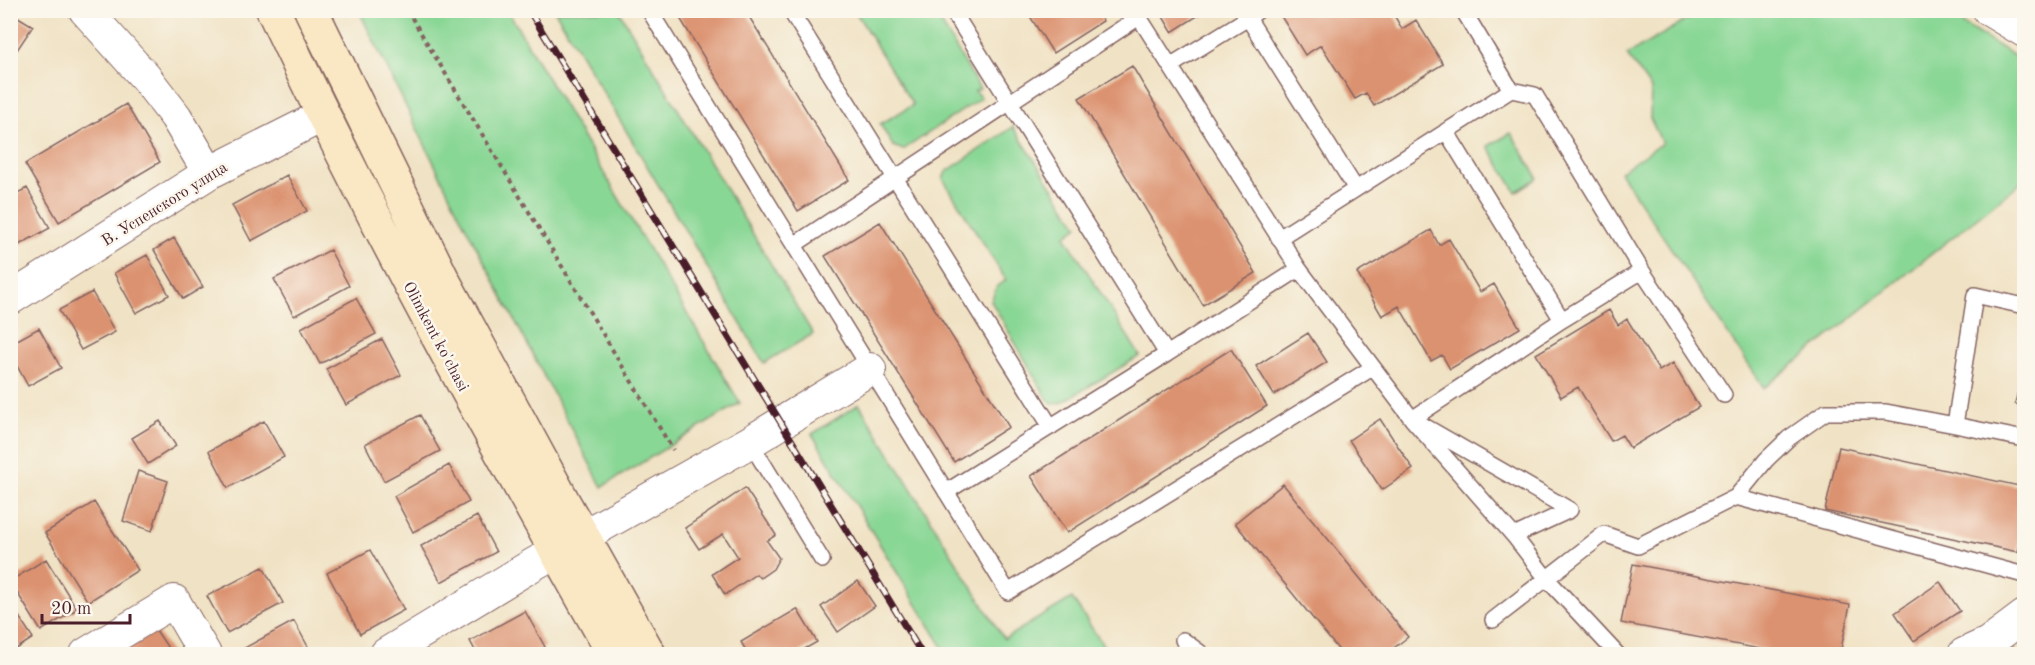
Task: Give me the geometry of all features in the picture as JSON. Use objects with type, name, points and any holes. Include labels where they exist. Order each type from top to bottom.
[{"type":"main road","name":"Olimkent ko'chasi","points":[[273,10],[322,116],[421,307],[569,544],[649,654]]},
{"type":"main road","name":"Olimkent ko'chasi","points":[[311,10],[444,280],[569,544],[614,654]]},
{"type":"street","points":[[85,10],[146,78],[176,117],[209,173]]},
{"type":"street","points":[[1989,10],[2025,31]]},
{"type":"street","name":"В. Успенского улица","points":[[10,299],[209,173],[322,116]]},
{"type":"street","points":[[386,654],[569,544],[750,442],[870,369]]},
{"type":"street","points":[[86,654],[174,601],[205,654]]},
{"type":"street","points":[[1964,654],[1988,643],[2025,616]]},
{"type":"lane","points":[[649,10],[1008,592],[1372,368]]},
{"type":"lane","points":[[790,10],[1051,427]]},
{"type":"lane","points":[[952,10],[1167,354]]},
{"type":"lane","points":[[1463,10],[1511,90]]},
{"type":"lane","points":[[794,244],[1010,102],[1137,14],[1299,269],[1372,368],[1514,536],[1547,579],[1617,654]]},
{"type":"lane","points":[[1170,66],[1253,14],[1356,189]]},
{"type":"lane","points":[[1279,238],[1511,90],[1535,95],[1642,271],[1724,395]]},
{"type":"lane","points":[[1446,131],[1562,320]]},
{"type":"lane","points":[[946,492],[1299,269]]},
{"type":"lane","points":[[1413,419],[1562,320],[1642,271]]},
{"type":"lane","points":[[1955,424],[1975,295],[2025,306]]},
{"type":"lane","points":[[1493,620],[1604,534],[1638,546],[1736,497],[1766,460],[1789,438],[1826,412],[1886,412],[2025,439]]},
{"type":"lane","points":[[1413,419],[1570,510],[1514,536]]},
{"type":"lane","points":[[750,442],[822,560]]},
{"type":"lane","points":[[1736,497],[2025,575]]},
{"type":"lane","points":[[1183,640],[1202,654]]},
{"type":"path","points":[[407,10],[674,451]]},
{"type":"green space","points":[[359,11],[508,11],[740,403],[602,487],[457,210]]},
{"type":"green space","points":[[555,11],[619,11],[813,334],[764,363]]},
{"type":"green space","points":[[855,11],[934,11],[980,89],[975,91],[981,98],[903,150],[893,146],[880,124],[913,105]]},
{"type":"green space","points":[[1702,11],[1942,11],[2024,62],[2024,180],[1764,388],[1620,172],[1662,143],[1650,118],[1651,89],[1627,55]]},
{"type":"green space","points":[[1013,127],[1078,226],[1065,236],[1140,356],[1061,403],[1053,404],[1047,398],[991,301],[997,286],[1006,280],[943,179],[946,172]]},
{"type":"green space","points":[[1511,133],[1538,178],[1516,192],[1488,146]]},
{"type":"green space","points":[[859,404],[1004,639],[1072,598],[1109,654],[947,654],[812,434]]},
{"type":"building","points":[[675,10],[745,10],[849,180],[798,211]]},
{"type":"building","points":[[1026,10],[1097,10],[1103,21],[1053,53]]},
{"type":"building","points":[[1159,10],[1207,10],[1172,32]]},
{"type":"building","points":[[1283,10],[1391,10],[1402,29],[1416,20],[1443,64],[1374,106],[1366,93],[1355,99],[1321,45],[1305,55],[1279,13]]},
{"type":"building","points":[[10,12],[33,26],[17,50],[10,46]]},
{"type":"building","points":[[1132,66],[1256,273],[1203,305],[1079,98]]},
{"type":"building","points":[[126,104],[160,162],[59,222],[25,164]]},
{"type":"building","points":[[287,175],[307,211],[251,241],[232,205]]},
{"type":"building","points":[[27,188],[50,228],[17,246],[10,235],[10,197]]},
{"type":"building","points":[[880,222],[1009,427],[954,462],[825,256]]},
{"type":"building","points":[[1431,230],[1439,245],[1449,239],[1480,292],[1494,284],[1520,328],[1450,369],[1442,355],[1431,361],[1399,306],[1382,316],[1357,273]]},
{"type":"building","points":[[174,238],[203,287],[183,299],[154,250]]},
{"type":"building","points":[[330,250],[349,286],[294,316],[274,279]]},
{"type":"building","points":[[147,255],[169,295],[136,313],[114,273]]},
{"type":"building","points":[[92,292],[115,332],[81,350],[59,310]]},
{"type":"building","points":[[356,298],[376,334],[320,364],[301,328]]},
{"type":"building","points":[[1609,310],[1618,325],[1627,319],[1659,371],[1673,363],[1699,407],[1630,448],[1622,435],[1611,441],[1578,387],[1561,397],[1536,354]]},
{"type":"building","points":[[39,328],[61,368],[28,386],[10,353],[10,344]]},
{"type":"building","points":[[1308,333],[1327,362],[1274,395],[1256,366]]},
{"type":"building","points":[[382,339],[401,375],[346,405],[326,369]]},
{"type":"building","points":[[1231,349],[1267,406],[1067,533],[1031,476]]},
{"type":"building","points":[[2024,364],[2024,406],[2015,404]]},
{"type":"building","points":[[420,415],[440,451],[384,481],[365,444]]},
{"type":"building","points":[[1380,419],[1413,469],[1382,490],[1349,440]]},
{"type":"building","points":[[160,421],[176,446],[148,464],[132,438]]},
{"type":"building","points":[[264,421],[284,457],[228,488],[209,451]]},
{"type":"building","points":[[1839,447],[2024,487],[2024,523],[2018,552],[1825,511]]},
{"type":"building","points":[[449,465],[469,502],[413,532],[394,496]]},
{"type":"building","points":[[138,471],[168,481],[152,531],[123,521]]},
{"type":"building","points":[[1283,484],[1408,637],[1386,654],[1342,654],[1235,523]]},
{"type":"building","points":[[745,488],[776,535],[767,541],[779,558],[773,569],[760,578],[756,574],[725,595],[712,574],[738,557],[723,534],[699,549],[685,528]]},
{"type":"building","points":[[94,502],[138,570],[88,602],[45,533]]},
{"type":"building","points":[[477,516],[496,552],[441,582],[421,546]]},
{"type":"building","points":[[370,550],[404,610],[360,634],[327,573]]},
{"type":"building","points":[[46,559],[77,609],[41,631],[10,581]]},
{"type":"building","points":[[1633,564],[1850,605],[1840,654],[1787,654],[1621,623]]},
{"type":"building","points":[[263,567],[283,603],[227,633],[207,596]]},
{"type":"building","points":[[858,581],[875,606],[838,632],[821,607]]},
{"type":"building","points":[[1940,582],[1960,611],[1914,641],[1895,613]]},
{"type":"building","points":[[10,603],[33,638],[10,653]]},
{"type":"building","points":[[797,609],[817,642],[796,654],[748,654],[741,642]]},
{"type":"building","points":[[525,611],[545,647],[531,654],[477,654],[470,641]]},
{"type":"building","points":[[294,621],[312,654],[240,654],[239,651]]},
{"type":"building","points":[[154,627],[172,654],[114,654]]},
{"type":"railway","points":[[529,10],[922,654]]}]
